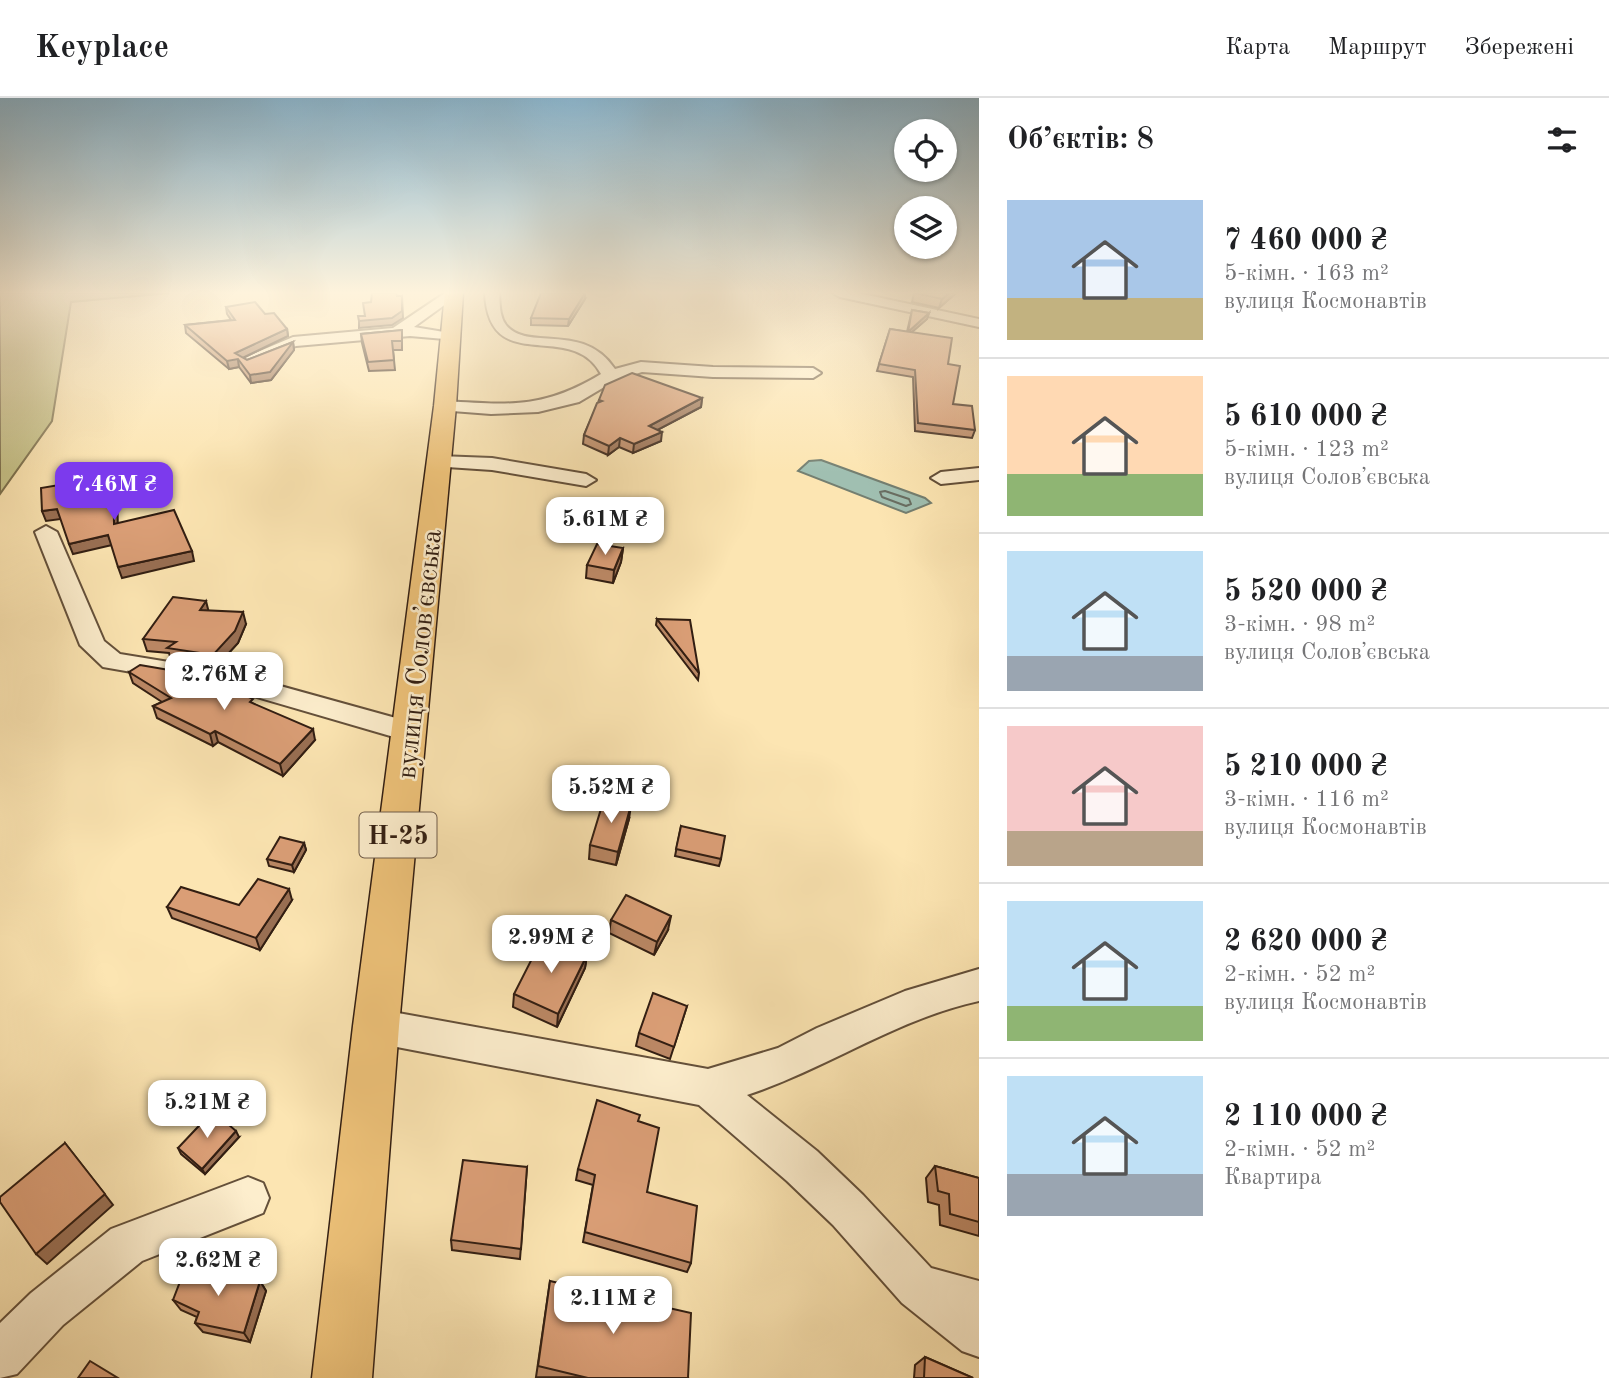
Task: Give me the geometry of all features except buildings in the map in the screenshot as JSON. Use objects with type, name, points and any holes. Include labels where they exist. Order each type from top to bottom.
[{"type":"main road","name":"вулиця Соловʼєвська","points":[[342,1378],[376,1026],[411,732],[450,353]]},
{"type":"street","points":[[247,360],[266,353]]},
{"type":"street","points":[[591,353],[600,360],[610,376]]},
{"type":"street","points":[[445,406],[506,408],[551,405],[578,395],[610,376],[641,367],[713,372],[813,373]]},
{"type":"street","points":[[439,462],[492,464],[586,480]]},
{"type":"street","points":[[941,478],[979,474]]},
{"type":"street","points":[[46,532],[93,645],[112,661],[230,681],[411,732]]},
{"type":"street","points":[[376,1026],[708,1088],[786,1063],[830,1040],[905,1009],[955,990],[979,985]]},
{"type":"street","points":[[708,1088],[802,1166],[848,1210],[918,1287],[979,1334]]},
{"type":"street","points":[[0,1357],[47,1309],[127,1245],[247,1198]]},
{"type":"street","points":[[918,1287],[979,1304]]},
{"type":"shaded area","points":[[0,353],[63,353],[52,421],[0,494]]},
{"type":"water","points":[[821,460],[925,498],[931,503],[906,513],[798,471],[809,461]]}]
